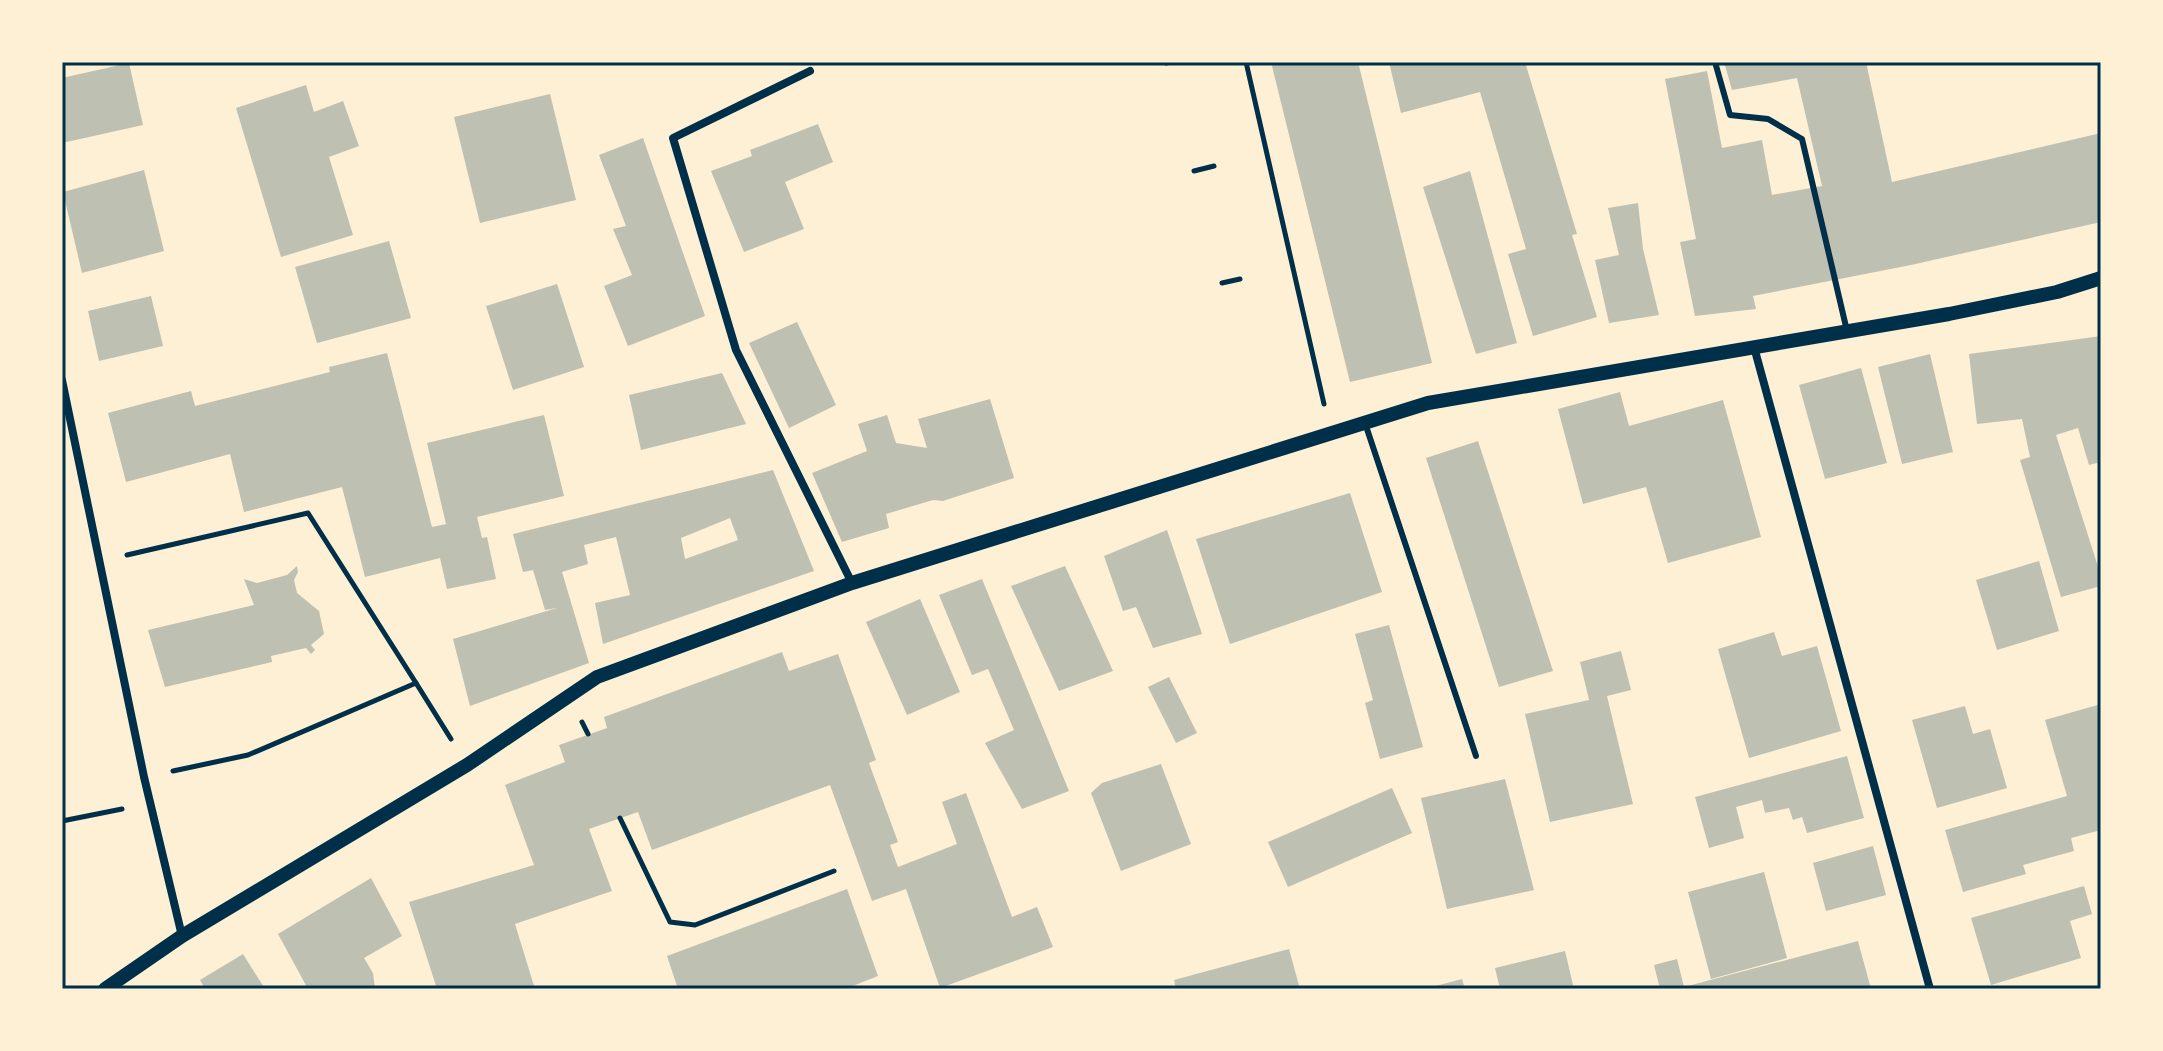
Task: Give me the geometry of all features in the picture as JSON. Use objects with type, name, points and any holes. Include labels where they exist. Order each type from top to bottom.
[{"type":"street","points":[[810,71],[673,138],[736,350],[852,583]]},
{"type":"street","points":[[105,989],[182,936],[467,765],[597,677],[852,583],[1428,403],[2057,292],[2101,278]]},
{"type":"street","points":[[1754,346],[1930,989]]},
{"type":"street","points":[[62,380],[144,777],[182,936]]},
{"type":"lane","points":[[1715,62],[1730,115],[1768,119],[1802,139],[1847,331]]},
{"type":"lane","points":[[1365,423],[1476,756]]},
{"type":"path","points":[[1246,62],[1331,434]]},
{"type":"path","points":[[1194,171],[1214,166]]},
{"type":"path","points":[[1222,283],[1240,279]]},
{"type":"path","points":[[99,562],[308,513],[467,765]]},
{"type":"path","points":[[144,777],[248,755],[416,683]]},
{"type":"path","points":[[62,821],[151,805]]},
{"type":"path","points":[[620,818],[670,922],[695,925],[834,871]]},
{"type":"building","points":[[1271,62],[1358,62],[1432,363],[1350,382]]},
{"type":"building","points":[[1389,62],[1525,62],[1577,234],[1572,235],[1597,317],[1533,336],[1508,254],[1526,249],[1480,92],[1401,113]]},
{"type":"building","points":[[1724,62],[1866,62],[1892,182],[2101,133],[2101,222],[1911,265],[1753,296],[1756,309],[1695,316],[1680,242],[1696,239],[1665,79],[1707,71],[1722,148],[1762,140],[1772,195],[1822,186],[1797,78],[1732,90]]},
{"type":"building","points":[[129,63],[143,125],[62,143],[62,78]]},
{"type":"building","points":[[306,85],[314,112],[343,101],[359,146],[329,157],[353,235],[281,257],[236,108]]},
{"type":"building","points":[[550,94],[576,200],[480,223],[454,117]]},
{"type":"building","points":[[818,124],[833,162],[785,182],[804,229],[744,252],[711,171],[752,156],[750,150]]},
{"type":"building","points":[[643,138],[705,316],[628,346],[604,286],[632,275],[613,229],[626,226],[599,155]]},
{"type":"building","points":[[144,170],[164,251],[82,273],[63,192]]},
{"type":"building","points":[[1470,171],[1517,343],[1476,354],[1423,187]]},
{"type":"building","points":[[1638,203],[1643,249],[1659,315],[1609,323],[1595,260],[1619,255],[1608,208]]},
{"type":"building","points":[[389,241],[411,318],[317,343],[295,267]]},
{"type":"building","points":[[557,284],[584,367],[513,390],[486,306]]},
{"type":"building","points":[[151,296],[163,346],[99,361],[88,311]]},
{"type":"building","points":[[797,322],[836,405],[789,428],[749,343]]},
{"type":"building","points":[[2101,336],[2101,462],[2089,465],[2078,428],[2056,435],[2101,576],[2101,586],[2061,597],[2020,460],[2030,457],[2022,419],[1977,424],[1969,354]]},
{"type":"building","points":[[387,353],[432,527],[446,524],[427,443],[544,415],[564,496],[477,517],[482,538],[487,537],[496,579],[447,589],[440,558],[365,577],[342,487],[244,512],[230,454],[126,482],[108,413],[191,391],[195,406],[330,372],[329,367]]},
{"type":"building","points":[[1930,354],[1953,452],[1902,464],[1878,367]]},
{"type":"building","points":[[1861,368],[1887,463],[1825,479],[1799,385]]},
{"type":"building","points":[[722,373],[746,424],[641,450],[629,395]]},
{"type":"building","points":[[1620,392],[1629,426],[1723,400],[1761,537],[1668,563],[1646,487],[1583,504],[1558,409]]},
{"type":"building","points":[[990,399],[1014,478],[943,501],[933,500],[886,514],[889,528],[842,542],[812,473],[867,451],[858,424],[887,415],[896,443],[927,448],[918,419]]},
{"type":"building","points":[[1478,441],[1553,671],[1499,687],[1426,458]]},
{"type":"building","points":[[773,470],[814,571],[603,644],[595,603],[630,595],[616,537],[584,545],[588,564],[562,572],[589,663],[470,706],[453,639],[557,608],[545,610],[533,570],[523,572],[513,534]],"holes":[[[730,518],[738,540],[685,559],[681,538]]]},
{"type":"building","points":[[1350,493],[1382,592],[1230,644],[1196,539]]},
{"type":"building","points":[[1167,530],[1202,634],[1153,648],[1136,607],[1123,611],[1104,556]]},
{"type":"building","points":[[2039,561],[2059,631],[1997,650],[1976,580]]},
{"type":"building","points":[[297,566],[294,580],[297,593],[319,611],[324,634],[311,645],[315,650],[311,654],[306,648],[271,656],[272,662],[165,687],[148,630],[254,605],[244,579],[257,583],[287,575]]},
{"type":"building","points":[[1065,566],[1113,671],[1059,691],[1011,586]]},
{"type":"building","points":[[982,579],[1069,791],[1022,809],[985,743],[1014,730],[988,669],[972,675],[939,595]]},
{"type":"building","points":[[920,599],[960,692],[907,715],[866,622]]},
{"type":"building","points":[[1389,625],[1423,747],[1380,759],[1365,703],[1373,700],[1355,634]]},
{"type":"building","points":[[1774,632],[1782,656],[1817,646],[1841,731],[1749,758],[1718,649]]},
{"type":"building","points":[[1621,651],[1631,690],[1607,696],[1633,804],[1550,822],[1525,714],[1589,700],[1580,662]]},
{"type":"building","points":[[782,652],[789,671],[838,654],[876,760],[869,763],[898,842],[890,845],[898,867],[957,844],[942,802],[966,793],[1012,917],[1037,907],[1053,947],[940,988],[906,889],[872,901],[830,785],[652,850],[638,812],[589,829],[612,891],[515,924],[535,989],[437,989],[409,902],[534,865],[505,785],[565,762],[559,745],[607,728],[604,717]]},
{"type":"building","points":[[1169,677],[1197,733],[1176,743],[1148,687]]},
{"type":"building","points":[[2101,704],[2101,830],[2071,838],[2074,851],[2023,865],[2026,874],[1963,892],[1945,830],[2067,796],[2045,720]]},
{"type":"building","points":[[1965,706],[1973,734],[1990,729],[2007,788],[1937,808],[1912,720]]},
{"type":"building","points":[[1847,756],[1864,818],[1807,833],[1802,817],[1793,820],[1789,808],[1765,813],[1762,800],[1736,807],[1744,838],[1709,848],[1695,797]]},
{"type":"building","points":[[1161,764],[1191,844],[1121,871],[1091,793],[1102,783]]},
{"type":"building","points":[[1505,779],[1534,890],[1447,909],[1421,798]]},
{"type":"building","points":[[1392,788],[1412,833],[1288,887],[1268,842]]},
{"type":"building","points":[[1873,846],[1886,895],[1826,911],[1813,863]]},
{"type":"building","points":[[1764,872],[1787,958],[1711,979],[1688,892]]},
{"type":"building","points":[[371,878],[402,936],[364,958],[373,973],[375,989],[308,989],[278,934]]},
{"type":"building","points":[[2084,886],[2092,914],[2070,921],[2081,958],[1991,985],[1971,918]]},
{"type":"building","points":[[847,889],[878,976],[845,989],[678,989],[667,956]]},
{"type":"building","points":[[1858,941],[1871,989],[1660,989],[1654,965],[1677,959],[1684,987]]},
{"type":"building","points":[[1289,949],[1300,989],[1176,989],[1174,980]]},
{"type":"building","points":[[1565,951],[1574,989],[1500,989],[1495,968]]},
{"type":"building","points":[[243,954],[265,989],[205,989],[200,980]]},
{"type":"building","points":[[1462,979],[1465,989],[1428,989],[1428,988]]}]
